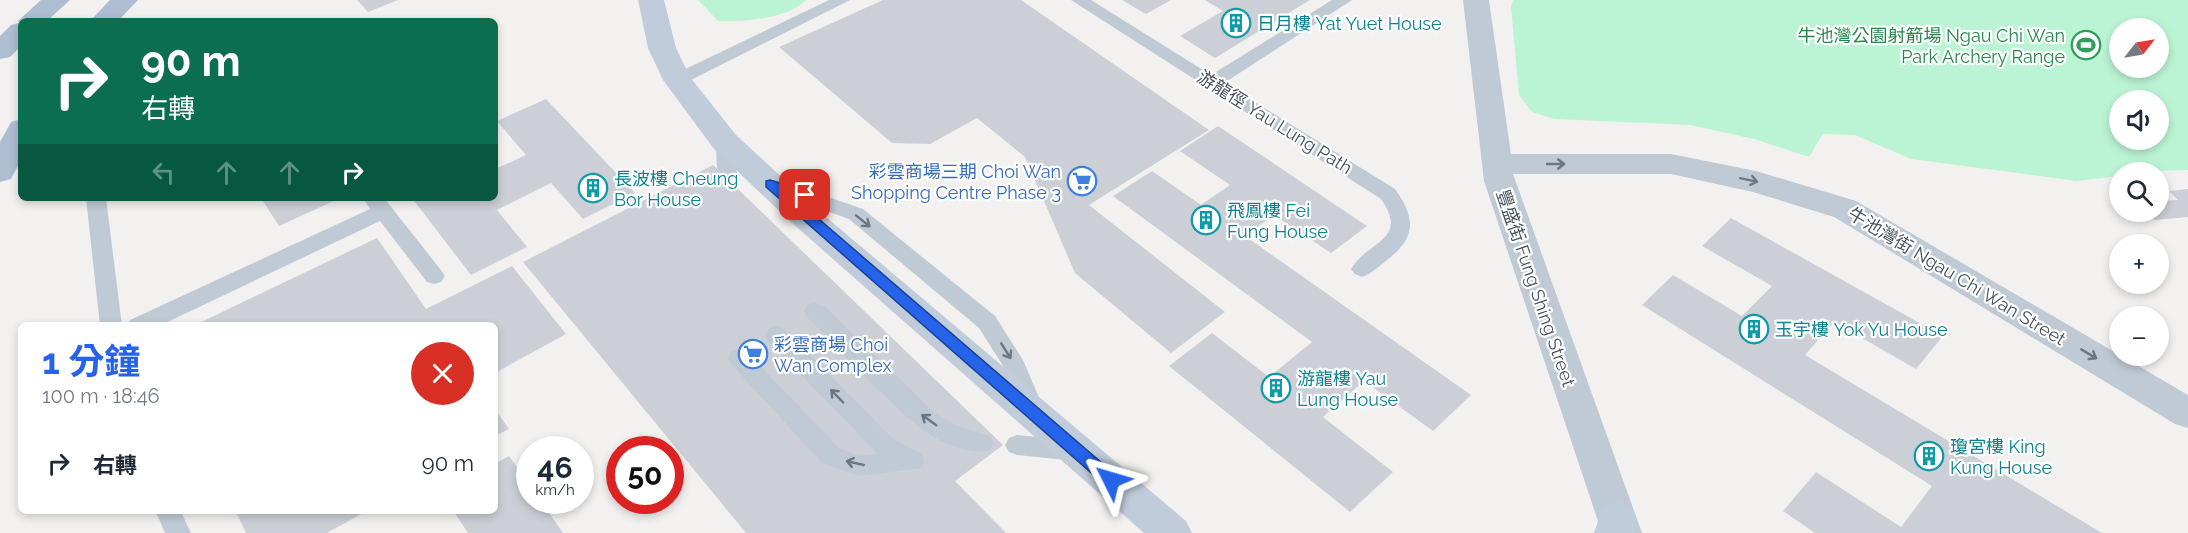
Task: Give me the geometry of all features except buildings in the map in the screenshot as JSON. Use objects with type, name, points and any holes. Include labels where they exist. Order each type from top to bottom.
[{"type":"main road","points":[[35,18],[57,0]]},
{"type":"main road","points":[[106,18],[125,0]]},
{"type":"main road","points":[[651,0],[662,48],[676,80],[725,142],[770,184],[1033,412],[1162,530]]},
{"type":"main road","points":[[0,51],[18,34]]},
{"type":"main road","points":[[0,172],[18,135]]},
{"type":"street","name":"豐盛街 Fung Shing Street","points":[[1476,0],[1499,181],[1618,528]]},
{"type":"street","name":"牛池灣街 Ngau Chi Wan Street","points":[[1497,164],[1671,164],[1756,182],[1845,209],[2188,413]]},
{"type":"lane","points":[[676,80],[842,0]]},
{"type":"lane","name":"游龍徑 Yau Lung Path","points":[[1079,0],[1381,188],[1396,203],[1402,221],[1401,231],[1392,245],[1362,269]]},
{"type":"lane","points":[[1212,82],[1344,0]]},
{"type":"lane","points":[[725,142],[727,174]]},
{"type":"lane","points":[[96,201],[111,322]]},
{"type":"lane","points":[[146,322],[378,204],[434,276]]},
{"type":"lane","points":[[815,311],[928,421],[951,434],[982,443]]},
{"type":"lane","points":[[739,358],[830,455],[858,466],[912,461],[885,446],[776,335]]},
{"type":"lane","points":[[1017,445],[1077,452]]},
{"type":"lane","points":[[170,514],[178,533]]},
{"type":"green space","points":[[698,0],[806,0],[788,11],[765,18],[718,21]]},
{"type":"green space","points":[[1513,0],[2188,0],[2188,170],[2169,171],[2169,162],[2109,162],[2109,177],[2077,181],[1911,159],[1855,135],[1823,134],[1809,157],[1754,139],[1690,125],[1554,119],[1532,112],[1519,95],[1511,7]]},
{"type":"place","name":"日月樓 Yat Yuet House","points":[[1236,23]]},
{"type":"place","name":"牛池灣公園射箭場 Ngau Chi Wan Park Archery Range","points":[[2086,45]]},
{"type":"place","name":"彩雲商場三期 Choi Wan Shopping Centre Phase 3","points":[[1082,181]]},
{"type":"place","name":"長波樓 Cheung Bor House","points":[[593,188]]},
{"type":"place","name":"飛鳳樓 Fei Fung House","points":[[1206,220]]},
{"type":"place","name":"玉宇樓 Yok Yu House","points":[[1754,329]]},
{"type":"place","name":"彩雲商場 Choi Wan Complex","points":[[753,354]]},
{"type":"place","name":"游龍樓 Yau Lung House","points":[[1276,388]]},
{"type":"place","name":"瓊宮樓 King Kung House","points":[[1929,456]]},
{"type":"route","points":[[805,195],[770,184],[1111,480]]}]
